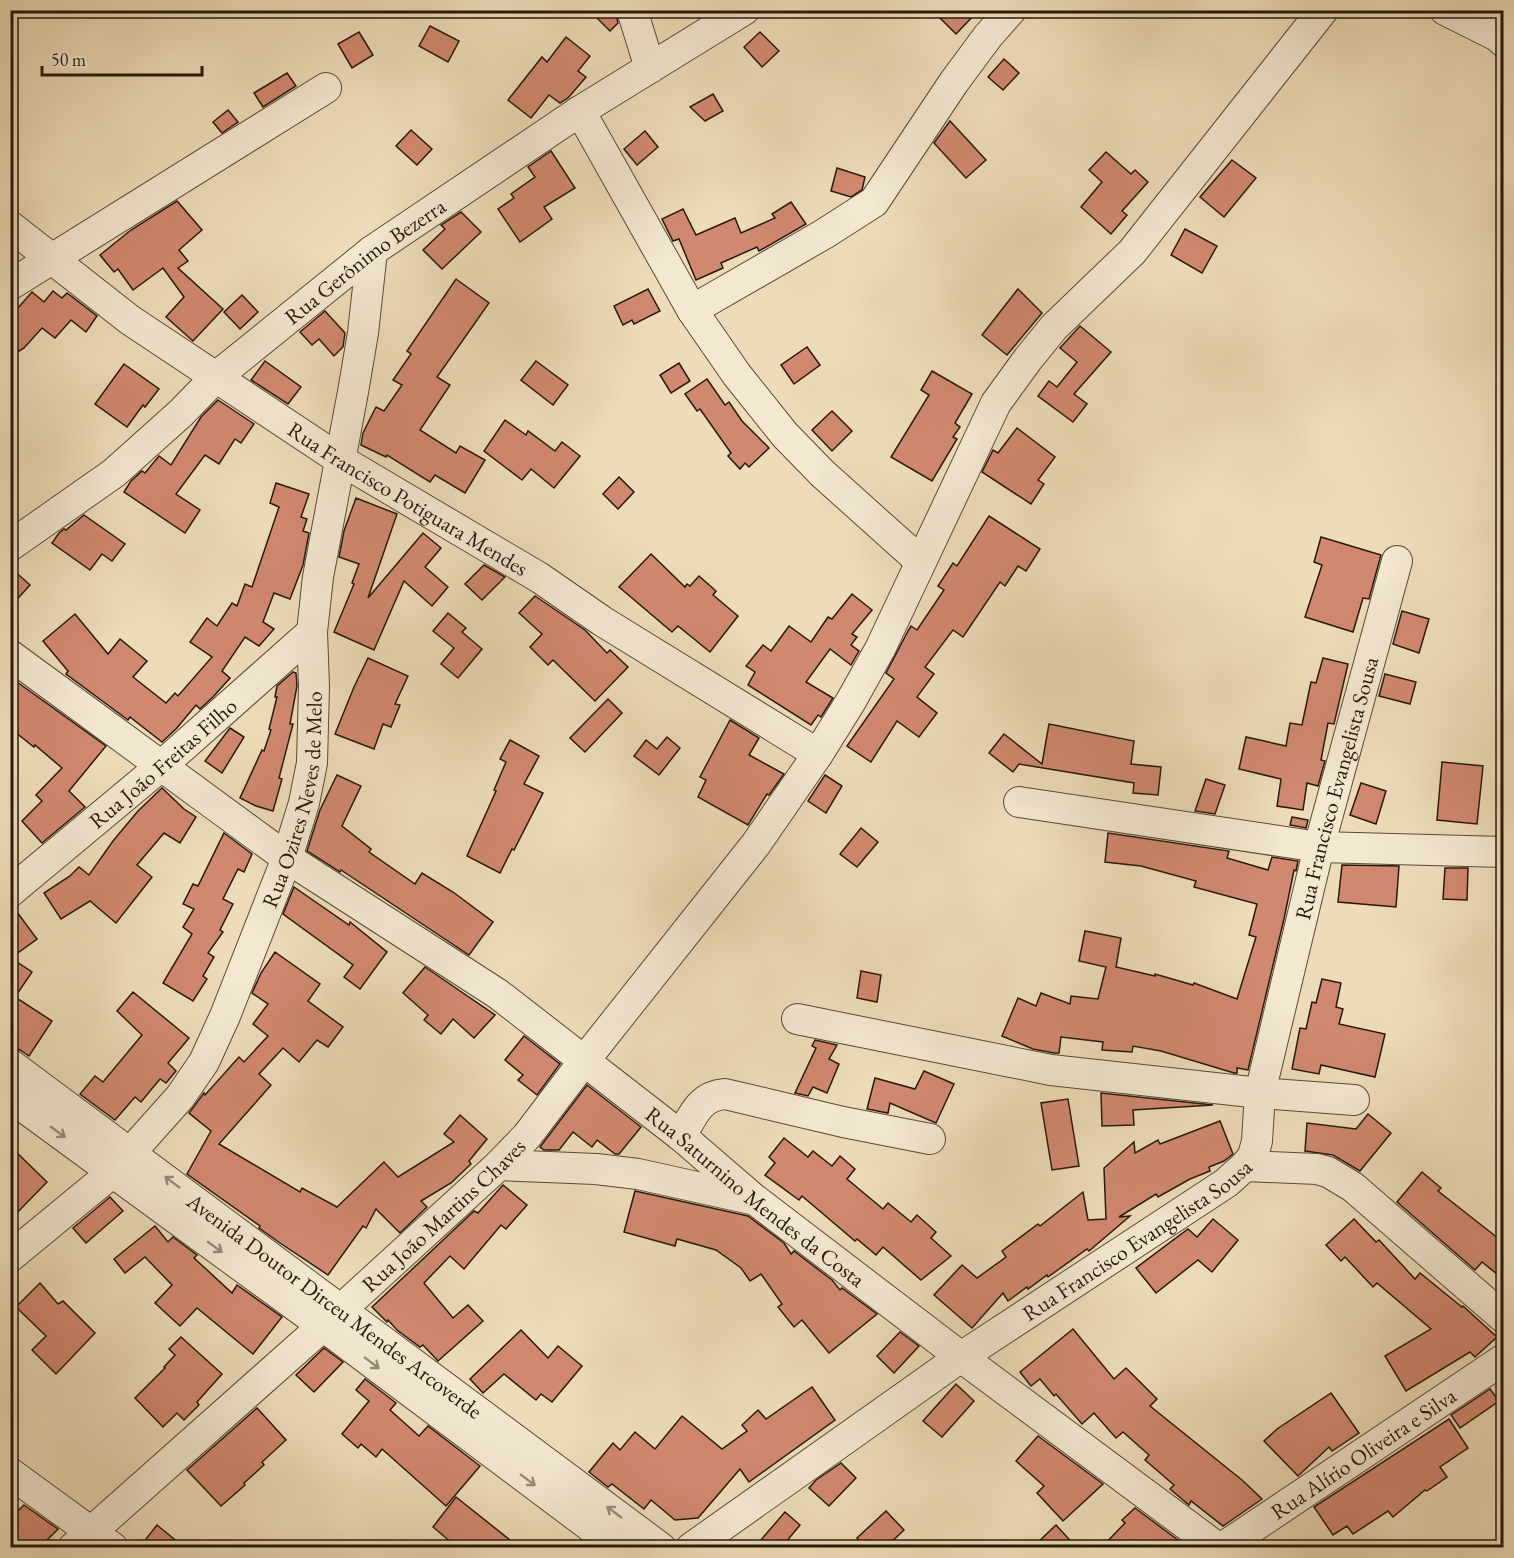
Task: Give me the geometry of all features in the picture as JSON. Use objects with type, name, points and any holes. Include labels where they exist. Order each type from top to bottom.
[{"type":"street","points":[[632,10],[650,68]]},
{"type":"street","name":"Rua Gerônimo Bezerra","points":[[10,546],[114,473],[181,413],[216,377],[372,251],[580,111],[744,10]]},
{"type":"street","points":[[692,310],[824,234],[874,202],[954,82],[988,36],[1011,10]]},
{"type":"street","name":"Rua João Martins Chaves","points":[[92,1542],[528,1136],[584,1061],[756,844],[818,754],[851,702],[880,649],[996,403],[1054,327],[1132,252],[1323,10]]},
{"type":"street","points":[[1445,10],[1497,36],[1503,42]]},
{"type":"street","points":[[10,285],[327,88]]},
{"type":"street","points":[[580,111],[692,310],[737,375],[785,435],[824,474],[920,561]]},
{"type":"street","name":"Rua Francisco Potiguara Mendes","points":[[10,226],[130,320],[339,459],[530,572],[602,621],[818,754]]},
{"type":"street","name":"Rua Ozires Neves de Melo","points":[[10,1257],[122,1162],[180,1097],[204,1062],[225,1016],[287,858],[312,763],[314,686],[312,632],[318,577],[363,333],[372,251]]},
{"type":"street","name":"Rua Francisco Evangelista Sousa","points":[[691,1548],[961,1357],[1226,1183],[1253,1156],[1257,1141],[1260,1093],[1319,848],[1398,561]]},
{"type":"street","name":"Rua João Freitas Filho","points":[[10,892],[160,767],[312,632]]},
{"type":"street","name":"Rua Saturnino Mendes da Costa","points":[[10,655],[287,858],[498,994],[681,1136],[754,1199],[961,1357],[1218,1548]]},
{"type":"street","points":[[1019,802],[1319,848],[1503,852]]},
{"type":"street","points":[[796,1019],[1051,1070],[1260,1093],[1353,1100]]},
{"type":"street","name":"Avenida Doutor Dirceu Mendes Arcoverde","points":[[10,1064],[122,1162],[332,1317],[661,1548]]},
{"type":"street","points":[[681,1136],[700,1104],[712,1095],[725,1094],[843,1122],[930,1139]]},
{"type":"street","name":"Avenida Doutor Dirceu Mendes Arcoverde","points":[[10,1097],[122,1162]]},
{"type":"street","points":[[499,1165],[596,1169],[638,1174],[754,1199]]},
{"type":"street","points":[[1245,1166],[1317,1169],[1328,1172],[1353,1187],[1503,1318]]},
{"type":"street","name":"Avenida Doutor Dirceu Mendes Arcoverde","points":[[332,1317],[619,1548]]},
{"type":"street","name":"Rua Alírio Oliveira e Silva","points":[[1222,1548],[1503,1359]]},
{"type":"street","points":[[10,1473],[92,1542]]},
{"type":"building","points":[[589,10],[615,10],[618,23],[610,31]]},
{"type":"building","points":[[932,10],[979,10],[956,34]]},
{"type":"building","points":[[430,26],[459,41],[448,62],[419,46]]},
{"type":"building","points":[[359,32],[373,55],[352,68],[338,44]]},
{"type":"building","points":[[760,32],[779,51],[762,67],[744,47]]},
{"type":"building","points":[[566,37],[590,56],[578,71],[586,77],[568,98],[560,103],[549,95],[531,118],[508,100],[542,57],[547,62]]},
{"type":"building","points":[[1004,59],[1019,73],[1003,90],[988,77]]},
{"type":"building","points":[[287,73],[296,86],[263,107],[254,93]]},
{"type":"building","points":[[713,94],[723,111],[705,121],[690,107]]},
{"type":"building","points":[[228,110],[238,122],[222,133],[213,122]]},
{"type":"building","points":[[950,121],[986,160],[966,178],[934,143]]},
{"type":"building","points":[[411,130],[432,149],[417,165],[396,146]]},
{"type":"building","points":[[645,131],[658,147],[637,165],[624,149]]},
{"type":"building","points":[[551,151],[575,188],[544,207],[552,219],[520,242],[498,209],[514,198],[511,194],[535,177],[528,167]]},
{"type":"building","points":[[1106,152],[1131,174],[1135,170],[1148,182],[1122,211],[1127,215],[1111,234],[1081,207],[1102,182],[1089,170]]},
{"type":"building","points":[[1232,160],[1256,178],[1224,217],[1200,197]]},
{"type":"building","points":[[837,168],[865,177],[862,190],[851,197],[831,191]]},
{"type":"building","points":[[177,201],[202,230],[179,250],[188,261],[178,268],[223,309],[193,341],[166,317],[184,297],[163,268],[133,290],[118,269],[114,272],[100,255],[131,230]]},
{"type":"building","points":[[791,202],[806,224],[759,251],[757,247],[721,263],[723,268],[696,280],[679,239],[673,241],[662,219],[683,209],[696,235],[735,218],[741,233],[775,218],[772,214]]},
{"type":"building","points":[[461,212],[481,232],[442,269],[423,250],[445,229],[441,225]]},
{"type":"building","points":[[1185,229],[1217,246],[1202,273],[1171,255]]},
{"type":"building","points":[[456,279],[489,303],[437,377],[450,385],[420,430],[456,453],[460,446],[485,460],[465,493],[435,475],[430,482],[387,455],[386,457],[361,445],[363,433],[376,407],[384,411],[402,385],[393,380],[411,354],[407,351]]},
{"type":"building","points":[[648,289],[660,311],[634,324],[632,320],[623,325],[614,306]]},
{"type":"building","points":[[1018,289],[1042,313],[1007,355],[982,335]]},
{"type":"building","points":[[53,291],[62,298],[67,293],[97,316],[86,332],[71,320],[55,338],[42,328],[24,348],[10,357],[10,317],[32,292],[44,302]]},
{"type":"building","points":[[242,295],[258,312],[240,329],[224,312]]},
{"type":"building","points":[[325,311],[345,333],[343,347],[334,356],[319,339],[312,345],[300,332]]},
{"type":"building","points":[[1080,326],[1111,352],[1074,394],[1087,404],[1073,422],[1038,396],[1049,381],[1057,387],[1077,362],[1060,348]]},
{"type":"building","points":[[807,347],[820,365],[794,384],[781,365]]},
{"type":"building","points":[[265,361],[301,387],[288,404],[251,380]]},
{"type":"building","points":[[536,361],[568,385],[553,405],[521,380]]},
{"type":"building","points":[[679,363],[690,381],[671,393],[660,375]]},
{"type":"building","points":[[124,364],[159,389],[145,407],[143,405],[127,427],[95,404]]},
{"type":"building","points":[[932,371],[972,394],[955,423],[960,427],[953,437],[957,439],[932,481],[891,457],[929,395],[921,390]]},
{"type":"building","points":[[707,379],[725,405],[729,402],[742,421],[769,448],[749,467],[745,463],[740,469],[728,456],[731,453],[700,409],[697,411],[685,394]]},
{"type":"building","points":[[218,400],[254,424],[241,443],[235,439],[219,464],[205,455],[176,494],[200,510],[185,533],[124,492],[131,481],[142,471],[145,473],[159,456],[171,465],[201,417]]},
{"type":"building","points":[[832,411],[852,431],[832,451],[812,430]]},
{"type":"building","points":[[505,420],[526,435],[528,431],[555,451],[562,442],[580,456],[554,488],[531,469],[522,480],[484,451]]},
{"type":"building","points":[[1017,428],[1055,457],[1038,480],[1044,484],[1031,504],[982,472],[993,450],[998,453]]},
{"type":"building","points":[[619,477],[634,492],[618,509],[603,494]]},
{"type":"building","points":[[276,483],[309,494],[301,517],[307,519],[303,531],[309,533],[303,565],[290,599],[274,593],[263,622],[274,629],[259,646],[245,637],[222,671],[230,678],[200,709],[196,705],[162,742],[130,717],[128,720],[66,674],[68,671],[43,641],[75,614],[108,654],[120,639],[147,661],[133,677],[166,703],[175,693],[178,696],[212,657],[190,642],[207,618],[217,626],[232,603],[237,606],[245,584],[252,587],[279,507],[270,503]]},
{"type":"building","points":[[356,498],[397,514],[368,598],[423,533],[441,548],[425,567],[448,587],[432,606],[404,581],[374,650],[334,632],[354,584],[352,583],[359,564],[339,557],[344,531]]},
{"type":"building","points":[[84,515],[125,544],[112,561],[102,554],[90,570],[52,543],[59,533]]},
{"type":"building","points":[[989,516],[1040,549],[1026,571],[1018,566],[1005,586],[1000,582],[963,637],[953,630],[925,667],[934,674],[917,697],[937,713],[919,737],[897,721],[871,762],[847,746],[894,679],[886,673],[911,626],[917,630],[944,590],[938,586],[953,563],[957,566]]},
{"type":"building","points":[[1321,537],[1381,555],[1369,599],[1363,598],[1353,632],[1305,617],[1322,565],[1314,562]]},
{"type":"building","points":[[651,554],[685,587],[687,584],[690,586],[699,576],[716,591],[713,595],[738,616],[710,652],[678,626],[672,632],[619,587]]},
{"type":"building","points":[[484,565],[505,577],[482,600],[465,584]]},
{"type":"building","points":[[10,567],[30,585],[10,607]]},
{"type":"building","points":[[852,594],[872,610],[852,634],[857,637],[851,645],[859,651],[851,665],[830,649],[806,682],[833,698],[821,717],[818,715],[811,725],[748,685],[755,672],[746,666],[763,645],[771,651],[789,626],[811,642],[828,617],[832,619]]},
{"type":"building","points":[[535,596],[585,630],[607,653],[610,650],[628,667],[595,701],[553,660],[548,665],[530,647],[542,634],[519,613]]},
{"type":"building","points":[[1402,611],[1429,619],[1419,653],[1393,644]]},
{"type":"building","points":[[448,613],[466,628],[462,632],[482,649],[458,678],[441,664],[454,648],[433,631]]},
{"type":"building","points":[[368,658],[408,676],[395,704],[400,705],[391,727],[383,724],[374,749],[335,734]]},
{"type":"building","points":[[1323,658],[1348,664],[1334,724],[1328,723],[1321,760],[1325,761],[1318,786],[1307,783],[1303,810],[1277,806],[1281,779],[1239,769],[1246,737],[1286,746],[1290,723],[1302,725],[1311,682],[1316,683]]},
{"type":"building","points":[[293,672],[296,673],[297,686],[290,724],[293,724],[273,811],[240,798],[262,750],[264,751],[271,730],[269,729],[277,697],[275,697],[277,686]]},
{"type":"building","points":[[1385,674],[1416,682],[1410,704],[1379,696]]},
{"type":"building","points":[[10,677],[106,746],[69,791],[85,807],[42,843],[22,821],[42,801],[36,795],[62,768],[10,728]]},
{"type":"building","points":[[608,699],[622,713],[585,752],[570,738]]},
{"type":"building","points":[[730,720],[759,738],[749,755],[784,774],[769,795],[767,794],[748,825],[698,797],[706,780],[700,777]]},
{"type":"building","points":[[1049,724],[1134,741],[1131,764],[1161,767],[1158,795],[1133,793],[1134,783],[1019,764],[1013,772],[989,753],[1004,734],[1042,764]]},
{"type":"building","points":[[230,728],[244,737],[222,773],[205,761]]},
{"type":"building","points":[[667,737],[680,748],[659,775],[634,756],[646,740],[657,749]]},
{"type":"building","points":[[510,740],[539,756],[524,784],[543,793],[500,873],[467,856],[496,791],[494,790],[506,762],[500,759]]},
{"type":"building","points":[[1442,762],[1483,766],[1477,824],[1437,820]]},
{"type":"building","points":[[337,775],[361,786],[342,826],[371,849],[369,852],[415,884],[422,873],[453,892],[493,922],[469,955],[341,870],[340,872],[307,851],[320,810]]},
{"type":"building","points":[[825,775],[842,786],[826,813],[808,801]]},
{"type":"building","points":[[1206,779],[1225,785],[1215,814],[1195,811]]},
{"type":"building","points":[[1361,783],[1386,791],[1376,824],[1350,815]]},
{"type":"building","points":[[162,788],[196,817],[180,843],[164,833],[137,865],[152,877],[116,923],[90,901],[61,919],[44,893],[70,876],[79,867],[89,875],[138,811]]},
{"type":"building","points":[[1292,817],[1308,820],[1306,828],[1290,825]]},
{"type":"building","points":[[861,828],[878,842],[857,867],[840,854]]},
{"type":"building","points":[[224,833],[252,854],[244,872],[238,869],[223,899],[233,904],[220,930],[223,932],[208,953],[214,957],[203,976],[207,979],[193,1001],[163,983],[192,934],[183,927],[194,909],[183,904],[193,884],[198,886]]},
{"type":"building","points":[[1108,833],[1229,851],[1227,858],[1268,870],[1272,857],[1298,861],[1248,1070],[1237,1068],[1237,1073],[1234,1073],[1161,1051],[1133,1046],[1132,1052],[1102,1050],[1103,1042],[1061,1037],[1059,1053],[1054,1053],[1033,1049],[1002,1036],[1018,998],[1036,1006],[1041,993],[1070,1004],[1071,996],[1098,999],[1106,967],[1079,961],[1085,931],[1121,938],[1116,967],[1155,976],[1155,974],[1193,985],[1194,983],[1237,999],[1256,937],[1249,935],[1257,904],[1194,887],[1196,881],[1141,866],[1105,862]]},
{"type":"building","points":[[1342,865],[1399,866],[1396,907],[1338,902]]},
{"type":"building","points":[[1445,868],[1468,868],[1467,900],[1443,899]]},
{"type":"building","points":[[294,887],[349,925],[350,922],[387,952],[360,989],[344,977],[353,965],[283,914]]},
{"type":"building","points":[[14,908],[37,939],[11,958],[32,972],[15,997],[52,1021],[29,1056],[10,1047],[10,909]]},
{"type":"building","points":[[275,952],[320,984],[308,1001],[343,1027],[328,1047],[317,1040],[299,1062],[283,1048],[259,1074],[271,1085],[219,1144],[300,1192],[302,1188],[337,1207],[384,1162],[398,1177],[454,1142],[444,1134],[460,1115],[487,1139],[469,1161],[471,1164],[451,1183],[421,1201],[427,1207],[400,1233],[376,1209],[366,1228],[363,1226],[328,1275],[259,1228],[260,1226],[187,1174],[211,1131],[189,1113],[204,1093],[205,1095],[239,1057],[244,1062],[268,1036],[253,1024],[268,1004],[252,993],[261,973]]},
{"type":"building","points":[[425,967],[495,1015],[474,1038],[453,1019],[441,1034],[424,1020],[428,1015],[403,993]]},
{"type":"building","points":[[861,971],[881,975],[877,1002],[857,998]]},
{"type":"building","points":[[1322,979],[1341,983],[1336,1007],[1343,1009],[1339,1024],[1385,1034],[1375,1077],[1321,1065],[1319,1074],[1292,1069],[1300,1028],[1306,1029],[1312,1002],[1316,1003]]},
{"type":"building","points":[[133,992],[189,1038],[168,1063],[176,1071],[166,1083],[160,1079],[141,1102],[135,1097],[115,1120],[80,1094],[95,1076],[103,1082],[142,1035],[117,1011]]},
{"type":"building","points":[[524,1036],[560,1064],[537,1095],[518,1080],[523,1075],[505,1060]]},
{"type":"building","points":[[815,1040],[837,1045],[829,1059],[839,1064],[827,1093],[813,1087],[808,1096],[795,1093],[816,1048],[812,1046]]},
{"type":"building","points":[[924,1071],[954,1084],[936,1123],[890,1103],[888,1113],[867,1109],[875,1078],[915,1089]]},
{"type":"building","points":[[587,1085],[641,1127],[619,1154],[615,1154],[597,1140],[592,1147],[573,1132],[559,1150],[544,1150],[540,1147]]},
{"type":"building","points":[[1101,1093],[1213,1105],[1133,1110],[1134,1125],[1102,1126]]},
{"type":"building","points":[[1068,1099],[1079,1166],[1052,1170],[1041,1103]]},
{"type":"building","points":[[1368,1114],[1391,1133],[1360,1171],[1333,1155],[1305,1151],[1307,1123],[1356,1129]]},
{"type":"building","points":[[1220,1121],[1233,1154],[1224,1161],[1209,1167],[1210,1171],[1158,1197],[1156,1194],[1119,1217],[1130,1216],[1089,1251],[1087,1249],[1048,1277],[1047,1275],[1008,1301],[1003,1293],[972,1328],[934,1295],[962,1265],[977,1278],[1006,1257],[1002,1251],[1038,1224],[1040,1226],[1083,1192],[1088,1220],[1106,1219],[1104,1168],[1134,1142],[1135,1153],[1158,1140],[1160,1144]]},
{"type":"building","points":[[784,1138],[808,1157],[813,1151],[832,1166],[840,1156],[855,1169],[847,1179],[883,1209],[888,1203],[911,1222],[917,1215],[936,1232],[931,1238],[951,1256],[921,1280],[883,1247],[876,1255],[857,1239],[855,1241],[802,1196],[799,1200],[765,1175],[775,1163],[769,1157]]},
{"type":"building","points":[[10,1146],[47,1182],[10,1220]]},
{"type":"building","points":[[1422,1172],[1441,1188],[1438,1191],[1503,1242],[1503,1279],[1482,1262],[1475,1270],[1397,1202]]},
{"type":"building","points":[[503,1185],[527,1205],[506,1229],[501,1225],[464,1269],[450,1256],[424,1283],[453,1318],[468,1305],[483,1321],[438,1361],[423,1345],[420,1347],[397,1330],[372,1307],[474,1211],[478,1213]]},
{"type":"building","points":[[635,1191],[748,1216],[784,1243],[791,1254],[794,1251],[832,1280],[840,1290],[842,1288],[877,1314],[829,1353],[802,1320],[794,1327],[778,1307],[782,1304],[761,1274],[750,1281],[741,1268],[716,1250],[677,1239],[675,1246],[624,1232]]},
{"type":"building","points":[[110,1197],[123,1211],[86,1243],[73,1228]]},
{"type":"building","points":[[1213,1219],[1238,1240],[1212,1272],[1198,1260],[1156,1293],[1136,1268],[1188,1229],[1197,1237]]},
{"type":"building","points":[[1354,1219],[1376,1242],[1379,1240],[1415,1279],[1420,1273],[1463,1306],[1497,1337],[1475,1357],[1470,1352],[1406,1391],[1385,1356],[1431,1329],[1377,1283],[1373,1287],[1345,1257],[1341,1261],[1326,1245]]},
{"type":"building","points":[[155,1226],[168,1242],[173,1237],[197,1255],[194,1258],[232,1293],[237,1285],[282,1317],[253,1354],[197,1308],[180,1326],[155,1303],[172,1285],[145,1257],[125,1273],[114,1259]]},
{"type":"building","points":[[40,1283],[58,1304],[63,1301],[95,1333],[56,1374],[32,1350],[46,1336],[16,1307]]},
{"type":"building","points":[[1073,1329],[1114,1379],[1126,1368],[1157,1399],[1150,1406],[1242,1480],[1262,1499],[1223,1526],[1191,1501],[1189,1505],[1170,1489],[1174,1485],[1145,1460],[1149,1455],[1123,1432],[1116,1438],[1094,1413],[1082,1424],[1040,1379],[1031,1386],[1020,1372]]},
{"type":"building","points":[[521,1330],[548,1358],[558,1346],[582,1366],[552,1402],[541,1394],[536,1400],[504,1374],[483,1393],[470,1379]]},
{"type":"building","points":[[900,1332],[919,1346],[894,1373],[877,1356]]},
{"type":"building","points":[[181,1337],[222,1374],[197,1402],[199,1405],[184,1420],[177,1413],[163,1427],[135,1398],[175,1355],[169,1349]]},
{"type":"building","points":[[324,1348],[343,1362],[314,1392],[296,1375]]},
{"type":"building","points":[[365,1379],[396,1403],[390,1410],[419,1436],[428,1426],[480,1466],[446,1506],[382,1449],[376,1457],[361,1444],[358,1448],[342,1434],[369,1401],[356,1390]]},
{"type":"building","points":[[956,1384],[974,1401],[942,1437],[923,1421]]},
{"type":"building","points":[[812,1387],[835,1420],[749,1482],[740,1469],[698,1518],[675,1520],[651,1500],[644,1509],[612,1484],[608,1487],[589,1472],[613,1443],[620,1450],[635,1432],[655,1449],[682,1416],[722,1449],[747,1431],[742,1425],[758,1410],[766,1419]]},
{"type":"building","points":[[1490,1389],[1499,1401],[1460,1428],[1451,1415]]},
{"type":"building","points":[[1331,1393],[1359,1433],[1332,1451],[1329,1447],[1298,1476],[1264,1441],[1277,1429]]},
{"type":"building","points":[[257,1408],[286,1440],[262,1462],[264,1465],[244,1483],[245,1485],[221,1506],[187,1470]]},
{"type":"building","points":[[1449,1419],[1468,1448],[1440,1467],[1447,1477],[1427,1491],[1425,1490],[1393,1517],[1388,1511],[1353,1534],[1347,1526],[1333,1535],[1314,1507]]},
{"type":"building","points":[[1038,1436],[1103,1484],[1063,1521],[1037,1493],[1044,1486],[1016,1461]]},
{"type":"building","points":[[841,1463],[856,1478],[829,1506],[809,1488],[816,1480]]},
{"type":"building","points":[[456,1497],[520,1548],[458,1548],[433,1527]]},
{"type":"building","points":[[24,1505],[58,1529],[39,1548],[10,1548],[10,1519]]},
{"type":"building","points":[[1135,1508],[1187,1548],[1101,1548],[1125,1523],[1122,1520]]},
{"type":"building","points":[[886,1511],[904,1530],[885,1548],[866,1548],[857,1538]]},
{"type":"building","points":[[785,1512],[800,1525],[781,1548],[754,1548]]},
{"type":"building","points":[[157,1525],[185,1548],[139,1548]]},
{"type":"building","points":[[1056,1525],[1077,1548],[1032,1548]]}]
